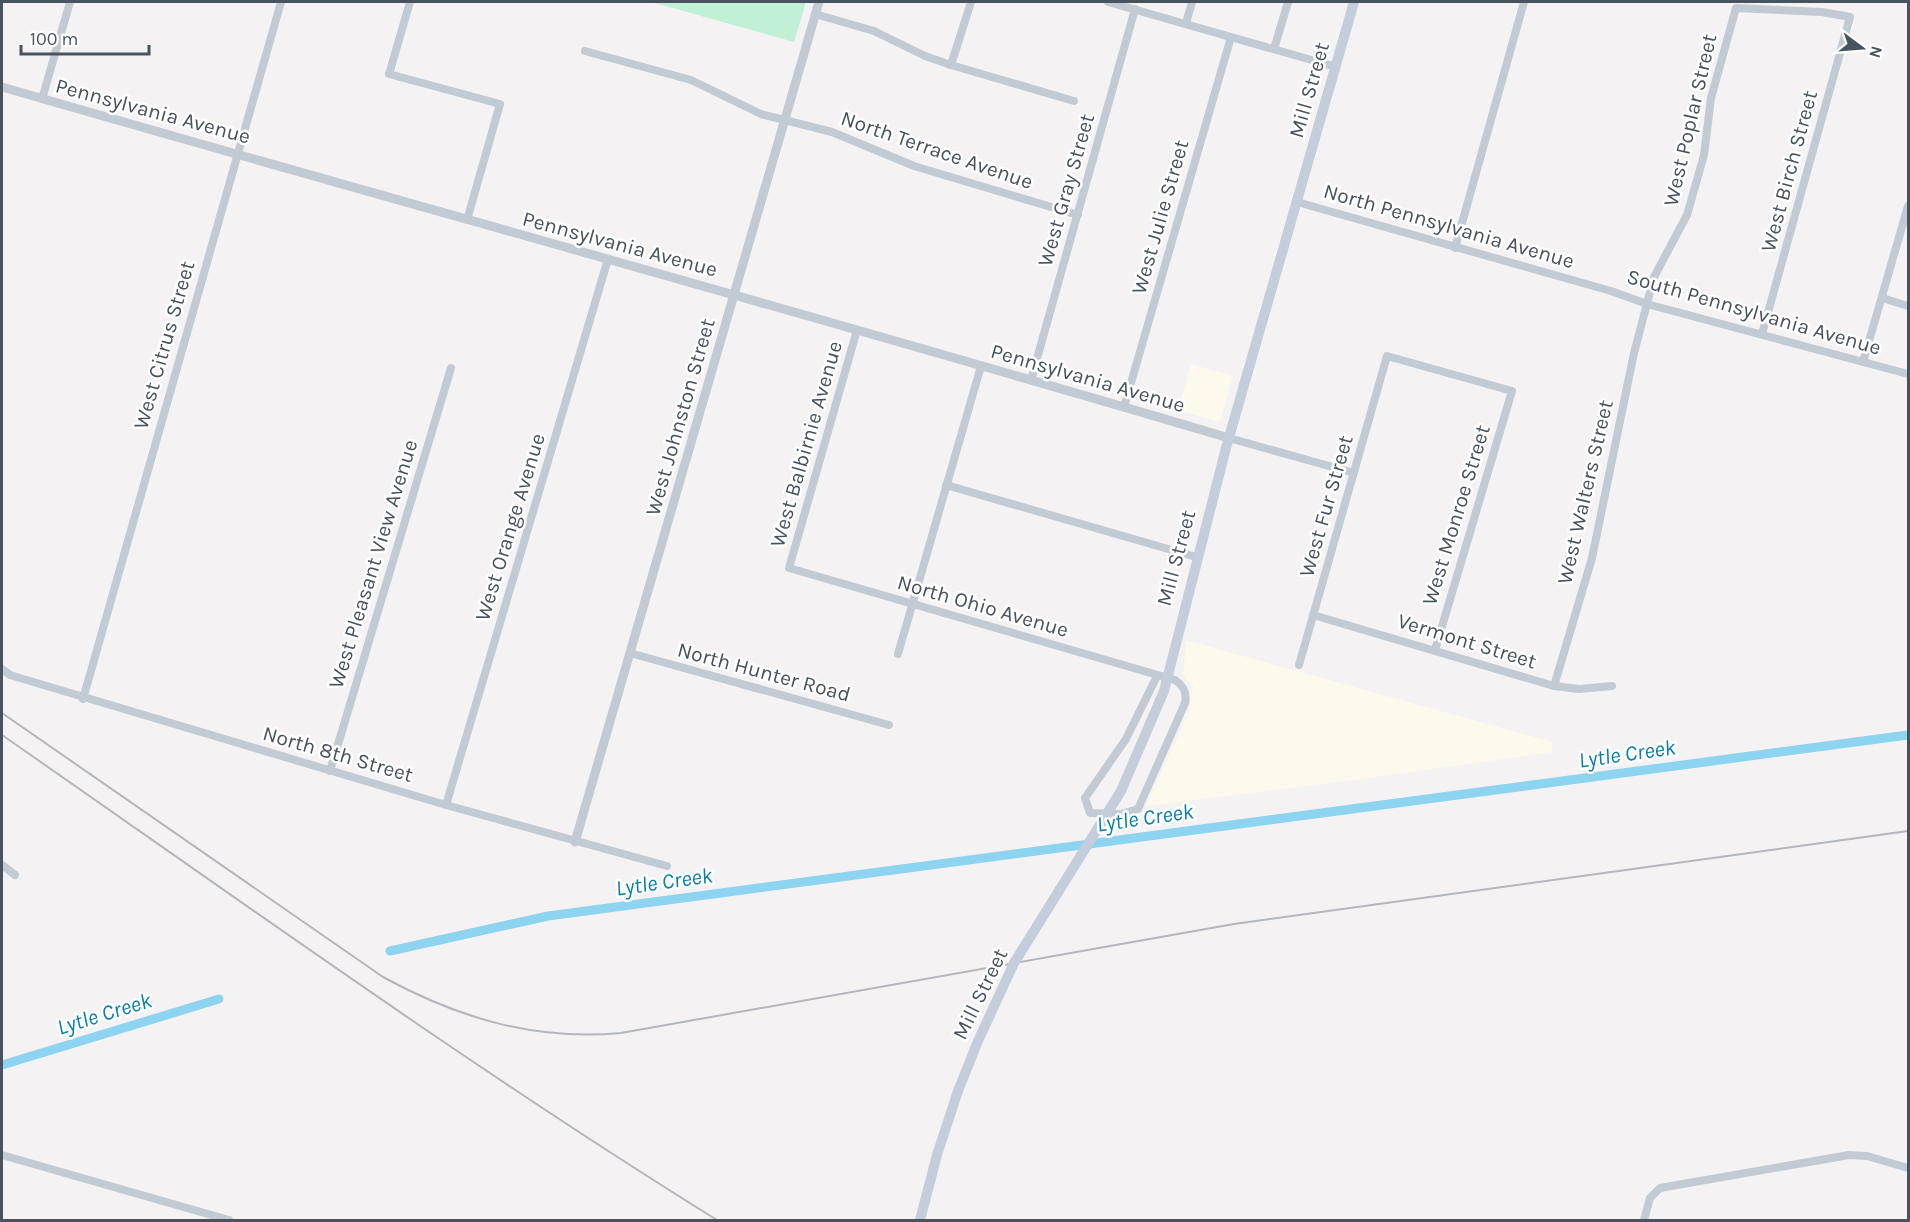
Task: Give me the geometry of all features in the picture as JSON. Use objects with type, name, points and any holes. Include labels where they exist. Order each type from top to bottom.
[{"type":"main road","name":"Mill Street","points":[[920,1221],[937,1155],[958,1091],[978,1041],[1014,963],[1120,791],[1162,678],[1354,2]]},
{"type":"street","points":[[42,99],[70,2]]},
{"type":"street","name":"West Citrus Street","points":[[83,699],[281,2]]},
{"type":"street","points":[[410,2],[389,74],[500,104],[466,220]]},
{"type":"street","name":"West Johnston Street","points":[[575,842],[819,2]]},
{"type":"street","points":[[951,65],[970,2]]},
{"type":"street","points":[[1108,2],[1336,67]]},
{"type":"street","points":[[1185,23],[1192,2]]},
{"type":"street","points":[[1274,49],[1288,2]]},
{"type":"street","points":[[1455,248],[1524,2]]},
{"type":"street","name":"West Poplar Street","points":[[1647,304],[1661,262],[1687,215],[1704,155],[1711,98],[1736,8],[1822,12],[1850,17]]},
{"type":"street","name":"West Gray Street","points":[[1031,380],[1135,9]]},
{"type":"street","points":[[815,14],[874,31],[925,56],[951,65],[1074,102]]},
{"type":"street","name":"West Birch Street","points":[[1762,334],[1850,17]]},
{"type":"street","name":"West Julie Street","points":[[1124,407],[1231,37]]},
{"type":"street","name":"North Terrace Avenue","points":[[585,51],[691,80],[725,95],[745,108],[832,132],[914,165],[1078,215]]},
{"type":"street","name":"Pennsylvania Avenue","points":[[2,87],[734,294],[1229,438]]},
{"type":"street","name":"North Pennsylvania Avenue","points":[[1297,202],[1590,285]]},
{"type":"street","points":[[1863,362],[1908,206]]},
{"type":"street","name":"West Orange Avenue","points":[[446,805],[608,259]]},
{"type":"street","name":"South Pennsylvania Avenue","points":[[1590,285],[1647,304],[1908,374]]},
{"type":"street","points":[[1882,298],[1908,306]]},
{"type":"street","name":"West Walters Street","points":[[1554,686],[1595,547],[1634,354],[1647,304]]},
{"type":"street","name":"West Balbirnie Avenue","points":[[789,568],[857,330]]},
{"type":"street","name":"West Fur Street","points":[[1299,665],[1387,356],[1512,391]]},
{"type":"street","points":[[897,654],[981,366]]},
{"type":"street","name":"West Pleasant View Avenue","points":[[330,771],[451,368]]},
{"type":"street","name":"West Monroe Street","points":[[1435,650],[1512,391]]},
{"type":"street","points":[[1229,438],[1354,473]]},
{"type":"street","points":[[946,485],[1196,557]]},
{"type":"street","name":"North Ohio Avenue","points":[[789,568],[1162,678]]},
{"type":"street","name":"Vermont Street","points":[[1313,615],[1554,686],[1579,689],[1612,686]]},
{"type":"street","name":"North Hunter Road","points":[[630,653],[889,725]]},
{"type":"street","name":"North 8th Street","points":[[2,669],[10,675],[83,699],[575,842],[668,866]]},
{"type":"street","points":[[1162,678],[1180,683],[1186,697],[1138,808],[1121,814],[1090,813],[1085,798],[1126,739],[1162,678]]},
{"type":"street","points":[[2,865],[15,875]]},
{"type":"street","points":[[2,1155],[229,1221]]},
{"type":"street","points":[[1644,1221],[1650,1198],[1660,1188],[1849,1155],[1868,1156],[1908,1168]]},
{"type":"shaded area","points":[[1191,364],[1233,376],[1221,419],[1217,421],[1178,410]]},
{"type":"shaded area","points":[[1186,640],[1552,742],[1552,752],[1146,806],[1190,709],[1193,686],[1183,675]]},
{"type":"green space","points":[[651,2],[806,2],[794,42]]},
{"type":"waterway","name":"Lytle Creek","points":[[390,951],[548,916],[1908,735]]},
{"type":"waterway","name":"Lytle Creek","points":[[2,1065],[219,999]]},
{"type":"railway","points":[[2,713],[383,977],[411,992],[469,1015],[528,1030],[589,1035],[621,1033],[1234,924],[1908,831]]},
{"type":"railway","points":[[2,735],[445,1043],[717,1220]]}]
